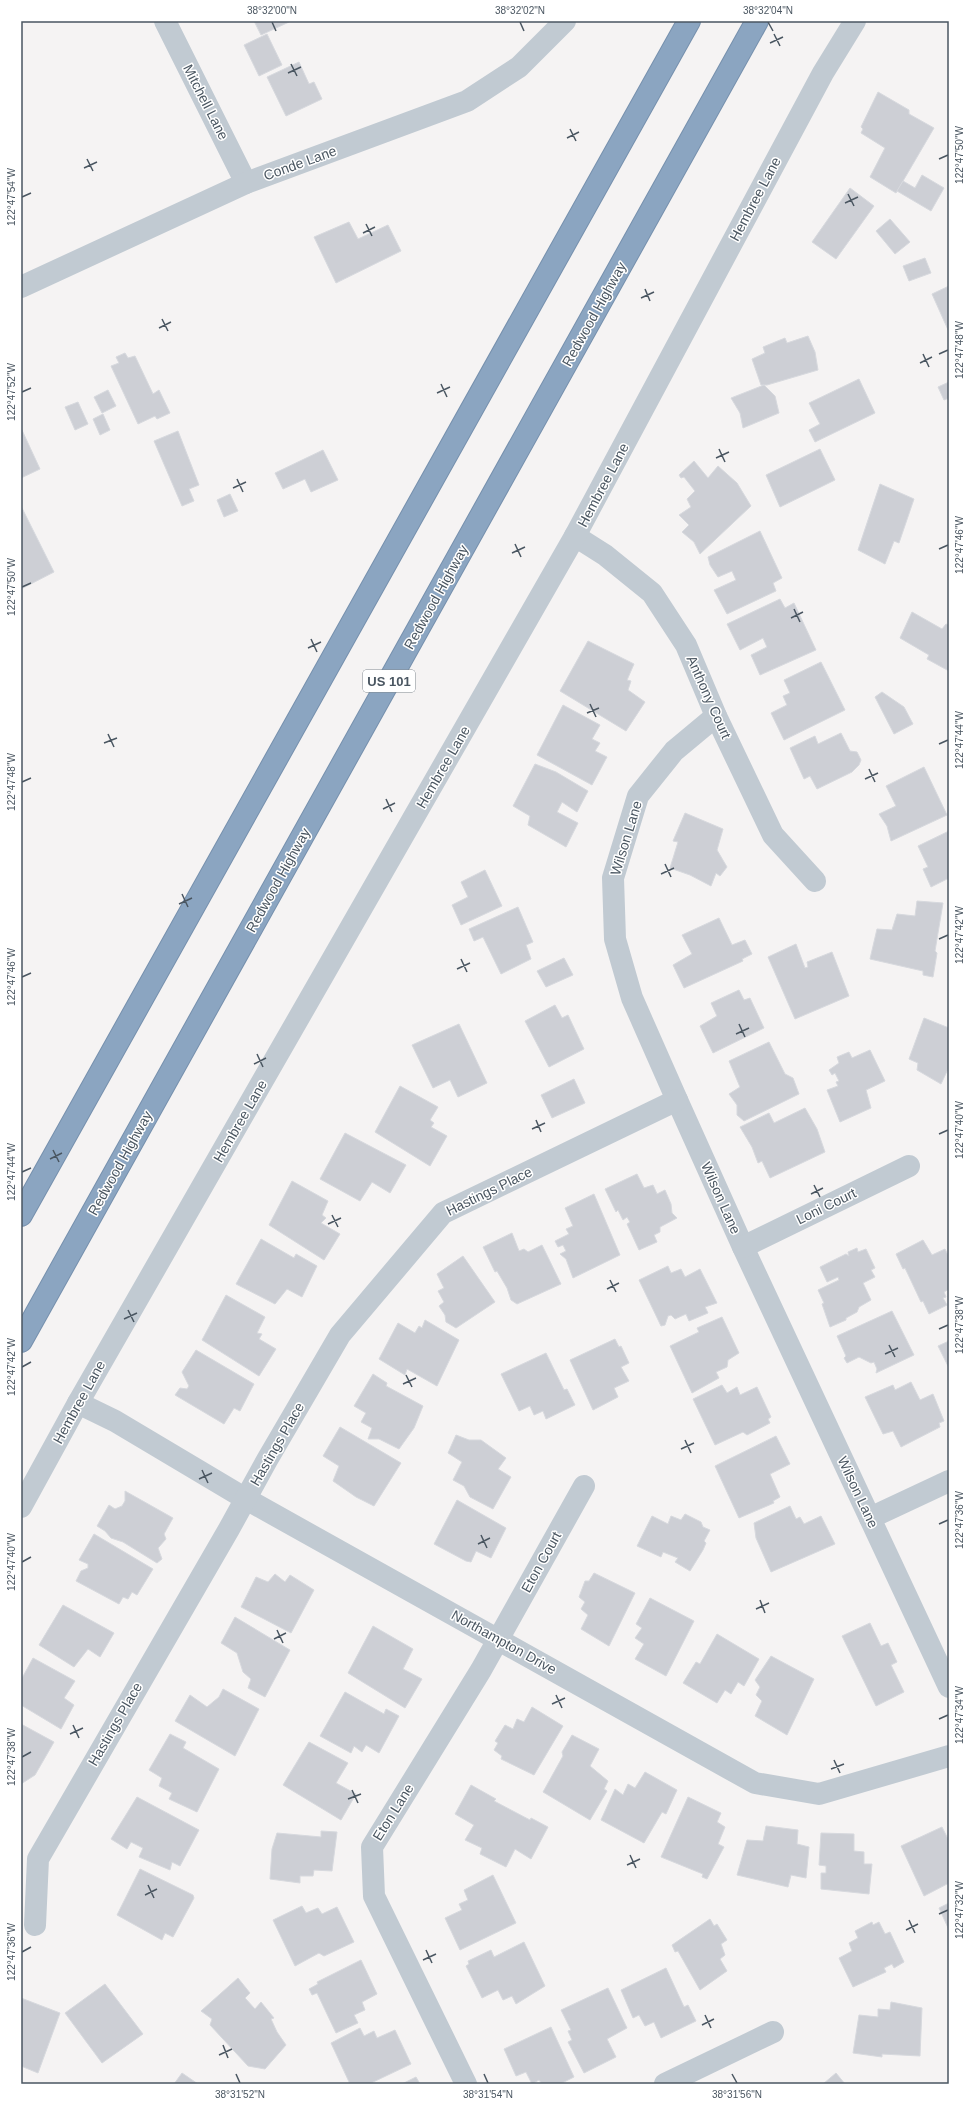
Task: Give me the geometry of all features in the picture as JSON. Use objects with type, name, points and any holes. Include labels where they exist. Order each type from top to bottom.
[{"type":"highway","points":[[21,1215],[689,21]]},
{"type":"highway","name":"Redwood Highway","points":[[21,1341],[757,21]]},
{"type":"street","name":"Mitchell Lane","points":[[165,21],[246,183]]},
{"type":"street","name":"Conde Lane","points":[[21,287],[246,183],[468,100],[519,67],[565,21]]},
{"type":"street","name":"Hembree Lane","points":[[21,1507],[78,1403],[575,536],[823,73],[856,21]]},
{"type":"street","name":"Anthony Court","points":[[575,536],[605,555],[652,593],[686,645],[716,716],[773,834],[815,881]]},
{"type":"street","name":"Wilson Lane","points":[[716,716],[674,751],[638,796],[613,878],[615,939],[632,998],[677,1100],[743,1247],[949,1687]]},
{"type":"street","name":"Hastings Place","points":[[35,1924],[38,1858],[340,1335],[443,1213],[677,1100]]},
{"type":"street","name":"Loni Court","points":[[743,1247],[910,1166]]},
{"type":"street","name":"Northampton Drive","points":[[78,1403],[115,1421],[246,1499],[498,1638],[755,1784],[819,1794],[949,1756]]},
{"type":"street","points":[[870,1518],[949,1481]]},
{"type":"street","name":"Eton Court","points":[[498,1638],[584,1486]]},
{"type":"street","name":"Eton Lane","points":[[466,2084],[374,1896],[372,1847],[481,1670],[498,1638]]},
{"type":"street","points":[[665,2084],[773,2032]]},
{"type":"building","points":[[254,21],[289,21],[289,22],[261,35]]},
{"type":"building","points":[[267,34],[282,65],[259,76],[244,45]]},
{"type":"building","points":[[299,62],[309,84],[314,82],[322,99],[286,116],[267,77]]},
{"type":"building","points":[[878,92],[909,110],[909,114],[934,128],[896,193],[870,177],[885,148],[861,133],[863,129],[861,127]]},
{"type":"building","points":[[922,175],[944,188],[931,211],[897,191],[903,181],[915,188]]},
{"type":"building","points":[[850,188],[874,206],[836,259],[812,242]]},
{"type":"building","points":[[890,219],[910,242],[895,254],[876,231]]},
{"type":"building","points":[[349,222],[358,239],[388,225],[401,251],[336,283],[314,237]]},
{"type":"building","points":[[925,258],[931,273],[909,281],[903,266]]},
{"type":"building","points":[[949,286],[949,332],[932,294]]},
{"type":"building","points":[[808,336],[815,352],[818,370],[767,385],[761,385],[752,359],[765,353],[763,347],[785,338],[787,343]]},
{"type":"building","points":[[125,353],[128,358],[135,356],[153,394],[159,390],[170,413],[157,419],[155,416],[138,424],[111,366],[119,363],[116,357]]},
{"type":"building","points":[[859,379],[875,413],[815,442],[809,430],[820,424],[809,403]]},
{"type":"building","points":[[949,382],[949,398],[944,400],[938,387]]},
{"type":"building","points":[[764,385],[775,396],[779,413],[743,428],[740,413],[731,398]]},
{"type":"building","points":[[108,390],[116,406],[102,413],[94,397]]},
{"type":"building","points":[[78,402],[88,424],[75,430],[65,407]]},
{"type":"building","points":[[103,414],[110,430],[100,435],[93,419]]},
{"type":"building","points":[[21,428],[40,469],[21,478]]},
{"type":"building","points":[[178,431],[199,485],[189,489],[194,501],[182,506],[154,441]]},
{"type":"building","points":[[820,449],[835,480],[780,507],[766,475]]},
{"type":"building","points":[[323,450],[338,480],[311,492],[305,479],[283,489],[275,473]]},
{"type":"building","points":[[694,461],[708,478],[718,466],[737,483],[751,506],[700,554],[694,542],[682,532],[689,525],[679,515],[691,507],[687,499],[695,491],[684,477],[681,478],[679,475]]},
{"type":"building","points":[[880,484],[914,499],[899,543],[894,541],[885,564],[858,550]]},
{"type":"building","points":[[230,494],[238,511],[224,517],[217,500]]},
{"type":"building","points":[[21,506],[54,572],[21,589]]},
{"type":"building","points":[[760,531],[782,578],[773,583],[776,591],[727,614],[714,590],[736,580],[732,571],[718,577],[710,565],[708,557]]},
{"type":"building","points":[[780,599],[785,608],[794,603],[816,650],[760,675],[751,655],[767,647],[763,638],[740,650],[727,624]]},
{"type":"building","points":[[912,612],[942,629],[946,624],[949,625],[949,671],[927,659],[929,655],[900,638]]},
{"type":"building","points":[[588,641],[634,664],[627,680],[631,681],[628,690],[645,702],[626,731],[560,691]]},
{"type":"building","points":[[821,662],[845,710],[784,740],[771,713],[787,705],[783,696],[790,693],[784,680]]},
{"type":"building","points":[[882,692],[904,707],[913,724],[894,734],[875,697]]},
{"type":"building","points":[[563,705],[600,725],[592,739],[600,743],[595,751],[607,757],[592,785],[537,755]]},
{"type":"building","points":[[841,733],[850,751],[857,752],[861,760],[859,765],[852,772],[817,789],[810,776],[804,779],[790,748],[815,736],[818,744]]},
{"type":"building","points":[[535,764],[556,772],[588,791],[577,812],[562,802],[557,812],[578,823],[566,847],[528,825],[530,816],[513,806]]},
{"type":"building","points":[[924,767],[947,815],[891,841],[887,826],[879,814],[896,806],[886,786]]},
{"type":"building","points":[[685,813],[723,829],[717,850],[727,867],[720,876],[716,873],[711,886],[690,875],[670,868],[678,842],[673,841]]},
{"type":"building","points":[[949,831],[949,878],[931,887],[923,869],[928,867],[918,846]]},
{"type":"building","points":[[485,870],[502,906],[461,925],[452,905],[468,897],[461,882]]},
{"type":"building","points":[[917,901],[943,903],[935,951],[937,953],[933,977],[923,975],[923,971],[870,959],[877,929],[892,930],[897,914],[915,916]]},
{"type":"building","points":[[518,907],[533,942],[526,945],[531,959],[501,974],[483,937],[474,941],[469,929]]},
{"type":"building","points":[[719,918],[732,945],[745,940],[752,954],[742,959],[743,961],[684,988],[673,965],[692,954],[682,935]]},
{"type":"building","points":[[796,944],[805,968],[808,967],[807,962],[832,952],[849,996],[795,1019],[768,957]]},
{"type":"building","points":[[564,958],[573,975],[546,987],[537,971]]},
{"type":"building","points":[[739,990],[744,1000],[750,998],[764,1028],[713,1053],[700,1026],[717,1016],[711,1003]]},
{"type":"building","points":[[555,1005],[562,1018],[568,1015],[584,1049],[549,1067],[525,1021]]},
{"type":"building","points":[[924,1018],[949,1028],[949,1067],[941,1084],[917,1070],[918,1063],[909,1059]]},
{"type":"building","points":[[459,1024],[487,1083],[458,1097],[450,1080],[433,1088],[412,1045]]},
{"type":"building","points":[[769,1042],[785,1074],[793,1078],[799,1094],[744,1121],[737,1115],[737,1105],[729,1094],[740,1087],[729,1061]]},
{"type":"building","points":[[870,1050],[885,1081],[866,1090],[871,1108],[840,1122],[827,1090],[838,1086],[836,1082],[839,1081],[835,1073],[832,1075],[829,1070],[839,1063],[837,1057],[849,1052],[852,1058]]},
{"type":"building","points":[[574,1079],[585,1103],[552,1118],[541,1095]]},
{"type":"building","points":[[400,1086],[438,1107],[430,1120],[434,1123],[431,1127],[447,1136],[430,1166],[375,1132]]},
{"type":"building","points":[[805,1108],[817,1129],[825,1152],[770,1178],[762,1161],[758,1163],[752,1147],[740,1127],[769,1113],[774,1123]]},
{"type":"building","points":[[345,1133],[406,1165],[390,1193],[372,1182],[360,1201],[320,1179]]},
{"type":"building","points":[[637,1174],[644,1188],[653,1185],[657,1194],[665,1190],[671,1204],[672,1213],[677,1218],[660,1227],[660,1232],[654,1235],[657,1242],[639,1250],[627,1224],[630,1222],[627,1217],[623,1220],[618,1210],[616,1212],[605,1189]]},
{"type":"building","points":[[292,1181],[328,1201],[322,1215],[326,1218],[321,1223],[340,1234],[324,1260],[269,1225]]},
{"type":"building","points":[[594,1194],[620,1255],[573,1278],[566,1259],[560,1254],[566,1251],[563,1245],[558,1247],[555,1241],[569,1234],[566,1229],[573,1226],[565,1208]]},
{"type":"building","points":[[512,1233],[519,1251],[524,1249],[528,1252],[542,1245],[561,1284],[517,1304],[511,1300],[507,1288],[497,1271],[495,1272],[483,1247]]},
{"type":"building","points":[[261,1239],[294,1258],[296,1254],[317,1266],[302,1297],[287,1289],[275,1304],[236,1284]]},
{"type":"building","points":[[923,1240],[932,1255],[945,1249],[949,1257],[949,1289],[944,1292],[946,1297],[943,1298],[947,1305],[929,1314],[923,1301],[921,1302],[905,1268],[903,1269],[896,1254]]},
{"type":"building","points":[[857,1248],[858,1252],[866,1249],[875,1268],[871,1270],[875,1277],[863,1283],[871,1300],[859,1307],[857,1312],[846,1318],[846,1320],[830,1327],[822,1304],[824,1303],[818,1290],[839,1280],[838,1277],[827,1282],[820,1267],[846,1254],[849,1256],[848,1252]]},
{"type":"building","points":[[463,1256],[495,1302],[456,1328],[446,1322],[445,1315],[439,1306],[444,1302],[438,1291],[444,1288],[437,1274]]},
{"type":"building","points":[[668,1266],[671,1273],[681,1269],[685,1277],[700,1269],[717,1303],[705,1307],[708,1313],[689,1321],[686,1314],[675,1319],[671,1315],[668,1316],[665,1325],[661,1326],[639,1280]]},
{"type":"building","points":[[226,1295],[265,1317],[257,1333],[262,1334],[259,1339],[276,1349],[259,1376],[202,1340]]},
{"type":"building","points":[[892,1311],[914,1355],[876,1373],[877,1369],[874,1362],[871,1363],[859,1357],[847,1363],[844,1358],[846,1356],[837,1336]]},
{"type":"building","points":[[722,1317],[739,1353],[728,1360],[727,1367],[716,1372],[719,1378],[692,1393],[670,1346],[699,1332],[697,1328]]},
{"type":"building","points":[[425,1320],[459,1340],[437,1386],[407,1369],[405,1375],[379,1359],[398,1323],[415,1333],[419,1326],[422,1328]]},
{"type":"building","points":[[615,1339],[619,1347],[621,1346],[629,1363],[621,1367],[629,1381],[614,1388],[618,1397],[593,1410],[570,1360]]},
{"type":"building","points":[[949,1341],[949,1368],[938,1346]]},
{"type":"building","points":[[196,1350],[254,1384],[240,1411],[234,1408],[224,1424],[175,1395],[180,1388],[187,1389],[189,1386],[182,1372]]},
{"type":"building","points":[[546,1353],[564,1390],[567,1389],[575,1405],[546,1419],[543,1411],[534,1415],[530,1406],[519,1411],[501,1374]]},
{"type":"building","points":[[373,1374],[387,1383],[386,1386],[423,1406],[414,1428],[399,1449],[379,1439],[368,1439],[372,1428],[361,1422],[366,1413],[354,1406]]},
{"type":"building","points":[[911,1382],[920,1400],[933,1394],[944,1421],[939,1423],[940,1427],[901,1447],[893,1431],[883,1434],[865,1397],[893,1385],[895,1390]]},
{"type":"building","points":[[722,1385],[727,1393],[737,1387],[740,1395],[757,1387],[771,1417],[768,1419],[770,1423],[747,1435],[743,1432],[715,1445],[693,1399]]},
{"type":"building","points":[[340,1427],[401,1463],[374,1506],[356,1497],[333,1481],[339,1466],[323,1456]]},
{"type":"building","points":[[456,1435],[469,1440],[481,1440],[506,1458],[498,1469],[511,1477],[493,1509],[470,1497],[464,1486],[453,1480],[462,1462],[448,1453]]},
{"type":"building","points":[[776,1436],[790,1464],[770,1474],[780,1497],[773,1501],[774,1503],[739,1518],[715,1466]]},
{"type":"building","points":[[125,1491],[173,1518],[164,1534],[166,1539],[158,1548],[162,1559],[157,1563],[123,1542],[111,1538],[105,1531],[97,1526],[109,1505],[115,1509],[122,1506],[125,1501]]},
{"type":"building","points":[[457,1500],[506,1528],[491,1558],[476,1551],[471,1562],[466,1561],[434,1544]]},
{"type":"building","points":[[790,1506],[796,1519],[800,1517],[804,1524],[821,1516],[835,1544],[771,1572],[756,1538],[754,1523]]},
{"type":"building","points":[[685,1514],[701,1522],[703,1527],[710,1530],[704,1541],[706,1543],[703,1550],[690,1571],[675,1562],[678,1558],[663,1552],[661,1557],[637,1546],[652,1516],[668,1524],[671,1516],[681,1520]]},
{"type":"building","points":[[94,1534],[153,1569],[137,1595],[132,1592],[128,1599],[123,1597],[119,1604],[76,1581],[81,1571],[88,1568],[88,1564],[79,1560]]},
{"type":"building","points":[[594,1573],[635,1593],[609,1646],[581,1629],[588,1615],[581,1609],[585,1602],[579,1597],[585,1581],[589,1581]]},
{"type":"building","points":[[275,1574],[285,1582],[290,1575],[314,1590],[291,1633],[241,1607],[256,1577],[268,1582]]},
{"type":"building","points":[[650,1598],[694,1621],[666,1676],[635,1659],[644,1644],[635,1638],[642,1628],[636,1624]]},
{"type":"building","points":[[63,1605],[114,1633],[100,1657],[88,1649],[74,1667],[39,1645]]},
{"type":"building","points":[[235,1617],[290,1650],[265,1697],[248,1688],[251,1679],[243,1672],[237,1653],[221,1643]]},
{"type":"building","points":[[870,1623],[881,1646],[888,1643],[897,1662],[891,1665],[904,1692],[876,1706],[842,1636]]},
{"type":"building","points":[[373,1626],[413,1649],[403,1669],[422,1679],[405,1708],[348,1673]]},
{"type":"building","points":[[717,1634],[759,1659],[744,1686],[738,1682],[731,1694],[725,1690],[717,1703],[683,1683],[696,1662],[700,1664]]},
{"type":"building","points":[[771,1656],[814,1679],[787,1735],[755,1716],[762,1701],[756,1695],[760,1687],[755,1680]]},
{"type":"building","points":[[33,1658],[75,1681],[64,1698],[74,1705],[61,1729],[21,1705],[21,1680]]},
{"type":"building","points":[[223,1689],[259,1709],[235,1756],[175,1721],[190,1695],[207,1707],[219,1697]]},
{"type":"building","points":[[345,1692],[384,1714],[386,1709],[399,1716],[379,1753],[366,1745],[362,1752],[354,1746],[351,1753],[320,1736]]},
{"type":"building","points":[[532,1707],[563,1726],[534,1775],[501,1759],[502,1756],[494,1750],[498,1743],[495,1741],[505,1725],[513,1729],[517,1719],[524,1722]]},
{"type":"building","points":[[21,1724],[54,1742],[35,1775],[21,1784]]},
{"type":"building","points":[[170,1734],[186,1742],[183,1748],[219,1769],[197,1812],[169,1799],[172,1793],[159,1786],[162,1778],[149,1770]]},
{"type":"building","points":[[572,1735],[599,1749],[590,1766],[608,1781],[604,1789],[607,1791],[590,1820],[543,1792],[563,1756],[562,1752]]},
{"type":"building","points":[[309,1742],[348,1763],[336,1783],[356,1794],[341,1820],[283,1785]]},
{"type":"building","points":[[645,1772],[677,1790],[666,1814],[662,1812],[644,1843],[601,1820],[615,1789],[623,1795],[628,1784],[635,1788]]},
{"type":"building","points":[[471,1785],[496,1799],[494,1801],[530,1820],[531,1818],[548,1827],[531,1859],[515,1849],[506,1867],[480,1854],[482,1848],[465,1840],[474,1825],[455,1814]]},
{"type":"building","points":[[137,1797],[199,1830],[180,1866],[172,1862],[170,1870],[139,1857],[143,1848],[131,1842],[127,1849],[111,1839]]},
{"type":"building","points":[[688,1797],[721,1813],[717,1822],[725,1827],[718,1844],[724,1847],[707,1879],[702,1877],[703,1874],[661,1857]]},
{"type":"building","points":[[766,1826],[798,1830],[797,1844],[809,1847],[806,1878],[791,1875],[788,1887],[737,1875],[747,1840],[763,1841]]},
{"type":"building","points":[[942,1827],[949,1841],[949,1883],[924,1896],[901,1846]]},
{"type":"building","points":[[321,1831],[337,1832],[332,1871],[314,1870],[313,1876],[300,1876],[300,1883],[270,1879],[272,1849],[277,1833],[321,1837]]},
{"type":"building","points":[[821,1833],[854,1834],[854,1851],[864,1852],[864,1864],[872,1864],[869,1894],[821,1889],[821,1873],[826,1873],[826,1866],[819,1865]]},
{"type":"building","points":[[140,1869],[193,1895],[194,1898],[173,1937],[165,1933],[162,1940],[117,1915]]},
{"type":"building","points":[[493,1875],[516,1923],[460,1950],[445,1918],[462,1910],[459,1904],[468,1900],[464,1890]]},
{"type":"building","points":[[949,1903],[949,1930],[939,1908]]},
{"type":"building","points":[[302,1906],[306,1913],[318,1908],[322,1914],[337,1907],[354,1942],[324,1956],[319,1953],[295,1966],[273,1920]]},
{"type":"building","points":[[710,1919],[714,1926],[717,1924],[727,1940],[721,1944],[725,1955],[720,1959],[727,1971],[700,1990],[678,1951],[675,1952],[672,1945]]},
{"type":"building","points":[[872,1922],[873,1925],[879,1922],[885,1934],[890,1932],[904,1962],[894,1968],[892,1964],[884,1968],[886,1972],[853,1987],[839,1958],[852,1951],[849,1943],[858,1938],[855,1931]]},
{"type":"building","points":[[524,1942],[545,1986],[516,2004],[512,1996],[503,2000],[498,1990],[482,1998],[466,1966],[469,1964],[468,1961],[491,1950],[494,1957]]},
{"type":"building","points":[[361,1960],[377,1994],[362,2002],[365,2010],[354,2015],[358,2023],[336,2033],[317,1993],[312,1995],[309,1989],[318,1984],[317,1982]]},
{"type":"building","points":[[666,1968],[684,2007],[688,2005],[696,2021],[661,2038],[654,2022],[645,2026],[639,2015],[633,2018],[621,1990]]},
{"type":"building","points":[[238,1978],[250,1993],[245,1998],[255,2009],[261,2002],[274,2018],[271,2019],[277,2032],[286,2045],[265,2069],[248,2066],[210,2025],[212,2019],[201,2011]]},
{"type":"building","points":[[105,1984],[143,2034],[102,2063],[65,2013]]},
{"type":"building","points":[[608,1988],[627,2028],[607,2039],[616,2057],[584,2073],[568,2042],[572,2040],[568,2031],[571,2030],[561,2010]]},
{"type":"building","points":[[21,1998],[60,2013],[38,2073],[21,2066]]},
{"type":"building","points":[[891,2002],[922,2008],[920,2056],[882,2054],[882,2057],[853,2053],[859,2015],[878,2017],[878,2009],[890,2010]]},
{"type":"building","points":[[551,2027],[574,2077],[560,2084],[542,2084],[539,2080],[532,2084],[526,2072],[516,2076],[504,2049]]},
{"type":"building","points":[[360,2028],[364,2036],[374,2031],[377,2038],[395,2030],[411,2064],[369,2084],[350,2084],[331,2043]]},
{"type":"building","points":[[182,2073],[198,2084],[174,2084]]},
{"type":"building","points":[[836,2073],[845,2084],[823,2084]]},
{"type":"building","points":[[416,2077],[420,2084],[402,2084]]}]
